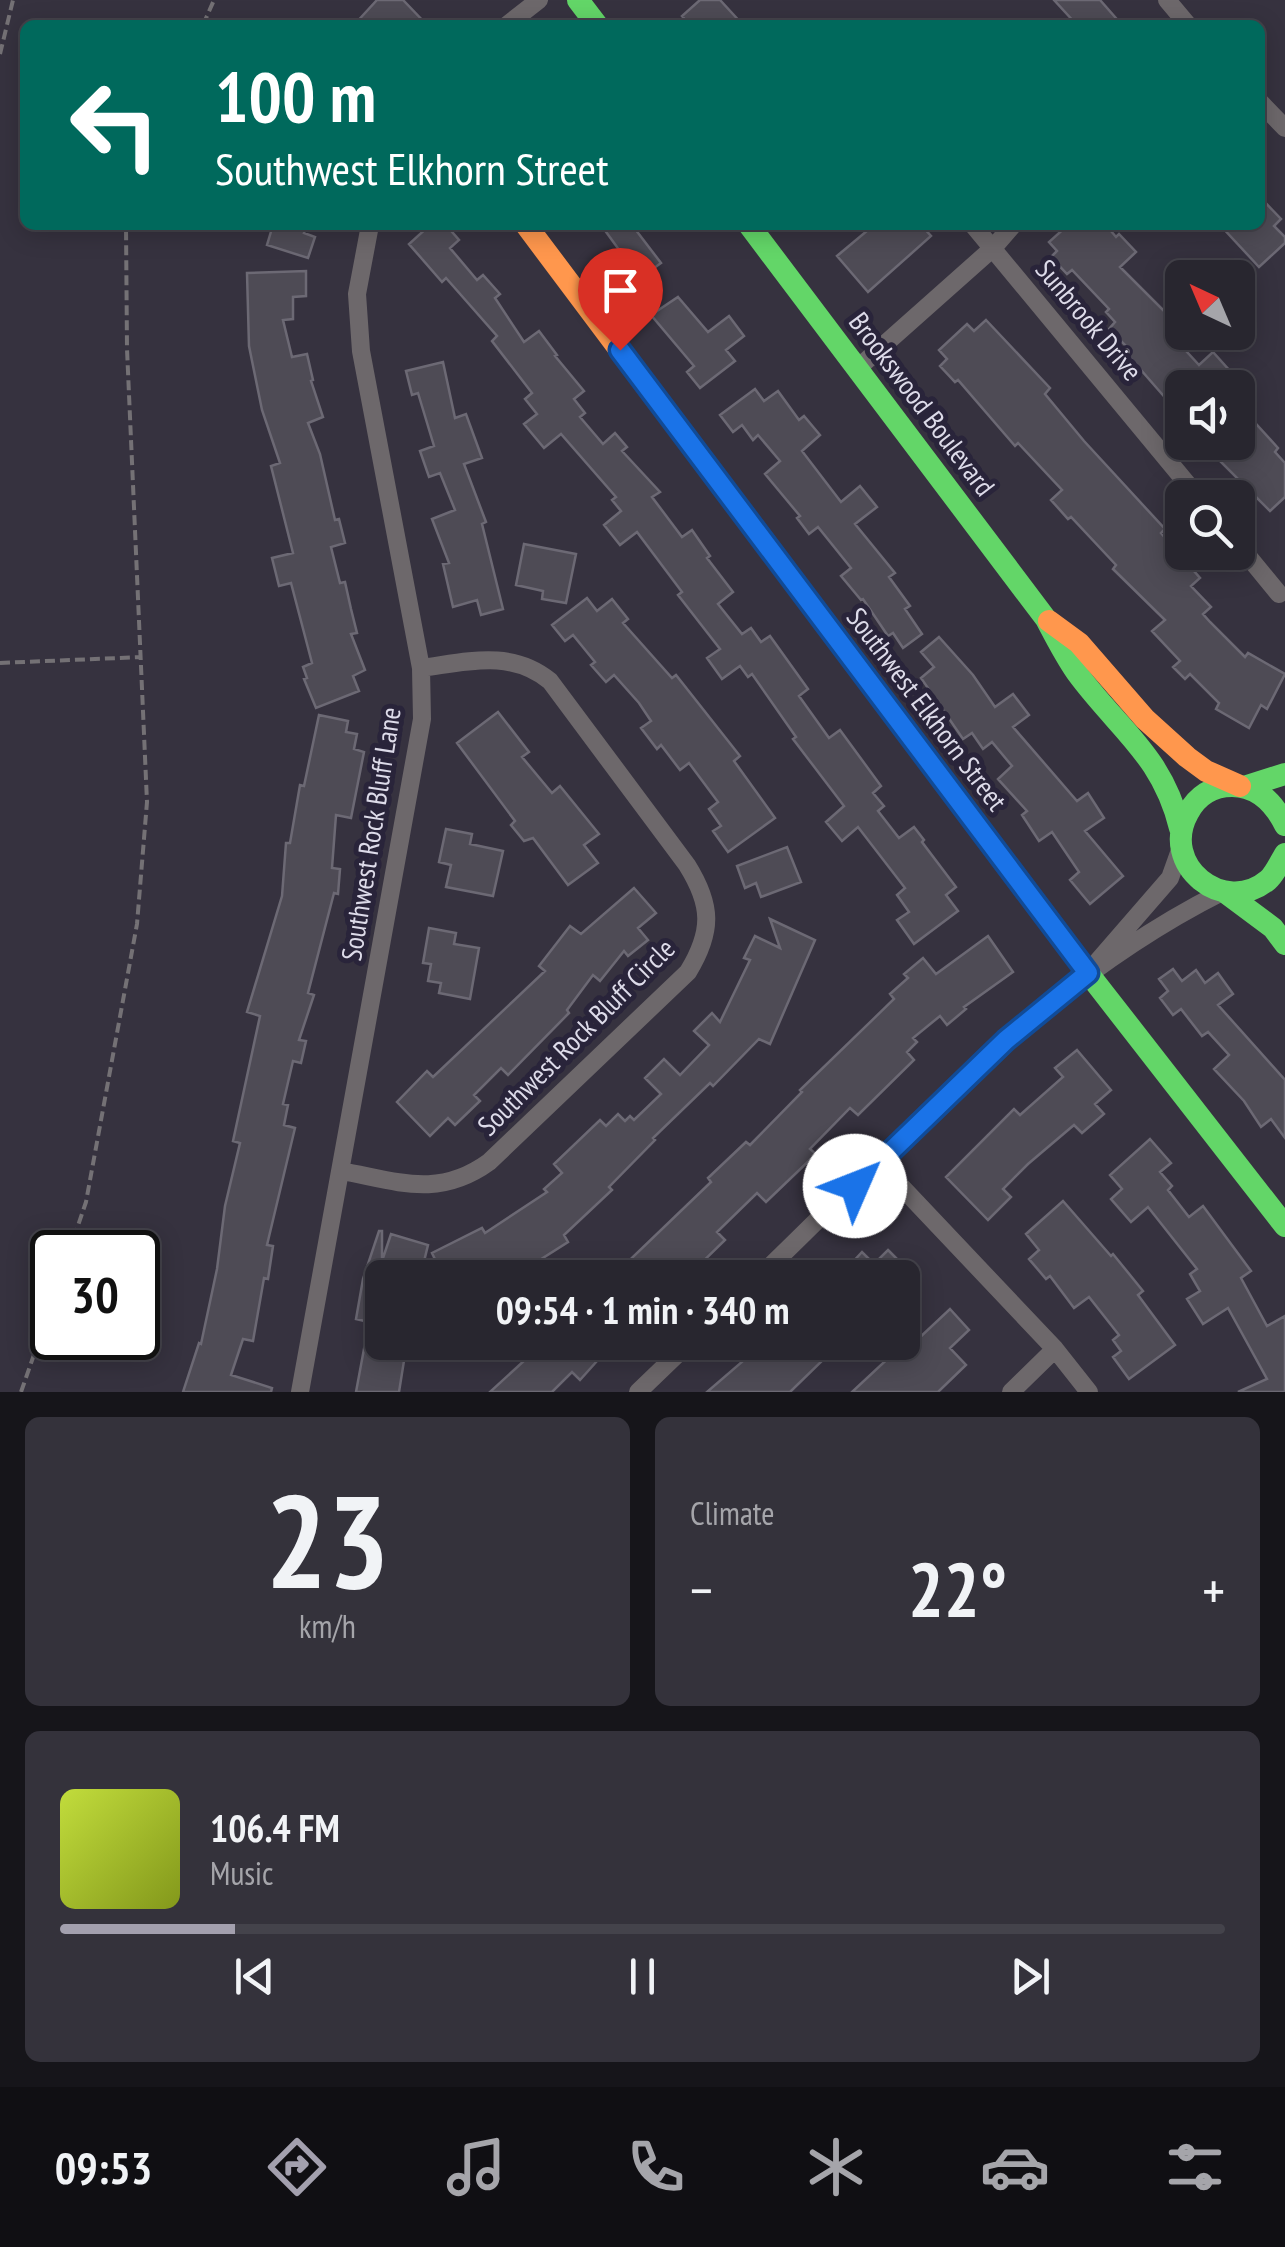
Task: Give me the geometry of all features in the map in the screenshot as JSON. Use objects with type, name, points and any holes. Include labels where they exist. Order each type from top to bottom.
[{"type":"street","points":[[513,20],[539,0]]},
{"type":"street","points":[[1167,0],[1184,20]]},
{"type":"street","points":[[1265,107],[1285,128]]},
{"type":"street","name":"Southwest Rock Bluff Lane","points":[[300,1392],[422,719],[421,668],[361,351],[356,294],[369,230]]},
{"type":"street","name":"Southwest Elkhorn Street","points":[[530,230],[1088,973],[1285,1226]]},
{"type":"street","name":"Brookswood Boulevard","points":[[753,230],[1046,619],[1064,656],[1164,776],[1176,800],[1180,839]]},
{"type":"street","name":"Sunbrook Drive","points":[[977,230],[1184,480]]},
{"type":"street","points":[[858,368],[1009,230]]},
{"type":"street","points":[[1255,565],[1279,594]]},
{"type":"street","name":"Brookswood Boulevard","points":[[1046,619],[1079,643],[1144,718],[1187,757],[1206,772],[1268,798],[1285,825]]},
{"type":"street","name":"Southwest Rock Bluff Circle","points":[[341,1171],[424,1186],[450,1184],[470,1176],[688,972],[700,952],[707,927],[702,894],[687,864],[550,682],[534,669],[514,661],[493,659],[421,668]]},
{"type":"street","points":[[1088,973],[1170,878],[1186,812],[1196,800],[1224,786],[1242,786],[1285,774]]},
{"type":"street","points":[[1180,839],[1185,865],[1196,879],[1224,892],[1273,928],[1285,944]]},
{"type":"street","points":[[777,1260],[1006,1040],[1088,973],[1178,914],[1224,892],[1258,888],[1284,868]]},
{"type":"street","points":[[879,1163],[1055,1349],[1089,1392]]},
{"type":"street","points":[[1011,1392],[1055,1349]]},
{"type":"street","points":[[638,1392],[671,1360]]},
{"type":"path","points":[[0,54],[13,0]]},
{"type":"path","points":[[76,1230],[86,1202],[137,924],[147,802],[127,349],[126,230]]},
{"type":"path","points":[[0,663],[142,657]]},
{"type":"path","points":[[21,1392],[32,1360]]},
{"type":"building","points":[[377,0],[403,0],[422,20],[359,20]]},
{"type":"building","points":[[700,0],[720,0],[738,20],[686,20],[682,16]]},
{"type":"building","points":[[1054,0],[1100,0],[1118,20],[1072,20]]},
{"type":"building","points":[[1265,202],[1281,219],[1274,226],[1285,237],[1285,243],[1259,267],[1225,230],[1265,230]]},
{"type":"building","points":[[272,230],[305,230],[304,233],[315,237],[308,258],[267,245]]},
{"type":"building","points":[[424,230],[450,230],[459,240],[450,248],[477,280],[483,275],[500,294],[495,298],[524,342],[539,331],[584,391],[574,399],[585,413],[580,417],[603,444],[615,433],[627,447],[622,451],[660,492],[652,497],[682,537],[692,530],[733,592],[718,604],[742,634],[751,628],[761,642],[770,636],[808,689],[799,696],[829,738],[840,730],[881,786],[873,793],[884,806],[878,811],[899,838],[914,827],[924,840],[956,887],[946,895],[958,911],[914,944],[897,920],[909,912],[897,895],[905,888],[858,827],[842,841],[826,822],[844,806],[793,739],[796,737],[752,674],[748,677],[740,666],[722,679],[707,658],[720,649],[678,595],[682,592],[637,532],[620,545],[604,525],[621,511],[612,500],[616,497],[561,434],[544,448],[524,424],[537,414],[525,399],[532,393],[492,341],[497,336],[446,278],[442,282],[409,244]]},
{"type":"building","points":[[605,230],[636,230],[661,263],[625,289],[610,269],[625,258]]},
{"type":"building","points":[[868,230],[926,230],[931,236],[868,292],[837,256]]},
{"type":"building","points":[[1062,230],[1110,230],[1116,237],[1119,234],[1136,252],[1120,267],[1165,312],[1165,350],[1185,350],[1199,365],[1213,352],[1229,370],[1165,370],[1165,398],[1127,354],[1131,351],[1109,329],[1115,322],[1106,312],[1109,309],[1072,270],[1067,274],[1051,257],[1057,251],[1049,242]]},
{"type":"building","points":[[306,271],[306,296],[293,297],[293,319],[283,320],[292,357],[307,354],[323,417],[308,423],[345,543],[331,547],[340,583],[345,582],[357,633],[351,634],[365,670],[353,676],[359,691],[316,708],[304,679],[307,678],[303,667],[312,663],[291,583],[279,586],[272,558],[293,553],[271,466],[280,463],[262,410],[249,346],[247,273]]},
{"type":"building","points":[[678,297],[708,332],[729,316],[744,336],[726,350],[735,361],[700,388],[687,372],[694,366],[651,315]]},
{"type":"building","points":[[986,320],[1050,388],[1045,394],[1165,529],[1161,533],[1165,538],[1165,570],[1193,570],[1200,578],[1191,586],[1211,607],[1203,614],[1245,657],[1248,653],[1285,674],[1267,709],[1261,705],[1249,728],[1216,709],[1219,703],[1190,674],[1185,679],[1173,667],[1180,661],[1152,631],[1165,620],[1051,500],[1062,490],[1018,443],[1015,446],[958,380],[955,382],[940,366],[947,359],[939,350],[967,324],[974,331]]},
{"type":"building","points":[[443,362],[455,418],[466,414],[482,458],[464,464],[486,522],[482,524],[503,609],[481,615],[477,600],[453,607],[443,564],[449,563],[432,519],[455,510],[440,473],[429,477],[420,451],[434,446],[418,393],[412,395],[406,371]]},
{"type":"building","points":[[755,389],[764,401],[778,391],[799,420],[804,416],[820,435],[802,451],[841,502],[860,486],[877,507],[855,524],[895,573],[889,577],[910,606],[905,609],[922,634],[903,648],[893,633],[888,636],[863,599],[841,576],[851,568],[818,527],[809,534],[797,518],[800,516],[765,474],[780,461],[758,435],[753,440],[742,425],[733,432],[720,415]]},
{"type":"building","points":[[1255,423],[1278,448],[1275,452],[1285,463],[1285,497],[1270,511],[1255,496],[1255,480],[1239,480],[1219,460],[1255,460]]},
{"type":"building","points":[[524,544],[576,554],[566,603],[542,599],[543,591],[516,585]]},
{"type":"building","points":[[587,598],[597,611],[612,599],[628,619],[623,623],[672,678],[676,675],[740,756],[734,761],[775,818],[728,852],[713,831],[721,826],[709,809],[718,802],[689,763],[680,770],[661,745],[657,749],[641,728],[651,721],[639,703],[614,675],[606,682],[573,635],[565,641],[552,625]]},
{"type":"building","points":[[939,637],[995,707],[1013,694],[1029,715],[1013,727],[1077,801],[1088,793],[1104,818],[1085,831],[1123,876],[1090,904],[1070,880],[1079,872],[1052,832],[1039,841],[1022,815],[1027,811],[998,779],[1012,766],[992,742],[983,749],[972,733],[963,739],[921,678],[934,667],[921,652]]},
{"type":"building","points":[[498,712],[529,752],[522,757],[552,793],[560,786],[599,834],[584,845],[598,863],[568,885],[533,838],[524,841],[511,825],[515,821],[457,743]]},
{"type":"building","points":[[319,715],[348,721],[346,732],[357,734],[354,749],[364,752],[351,818],[336,815],[332,868],[340,869],[338,894],[334,893],[308,993],[314,995],[299,1040],[306,1041],[301,1063],[293,1061],[283,1104],[288,1105],[284,1125],[295,1128],[267,1245],[273,1246],[268,1279],[264,1278],[253,1341],[243,1339],[231,1375],[272,1388],[271,1392],[183,1392],[201,1344],[240,1143],[233,1141],[260,1016],[247,1012],[282,896],[286,843],[290,843],[300,785],[304,786]]},
{"type":"building","points":[[446,829],[472,834],[470,844],[503,851],[493,896],[446,887],[451,865],[439,862]]},
{"type":"building","points":[[787,847],[801,882],[761,897],[756,883],[745,888],[737,866]]},
{"type":"building","points":[[634,888],[656,913],[638,928],[648,940],[628,956],[624,951],[600,981],[593,975],[567,1010],[569,1013],[508,1075],[501,1068],[474,1095],[480,1101],[455,1125],[448,1118],[430,1136],[397,1102],[427,1071],[433,1077],[545,971],[539,966],[570,926],[581,934]]},
{"type":"building","points":[[770,919],[815,940],[770,1044],[759,1039],[653,1138],[609,1187],[612,1190],[564,1235],[568,1242],[540,1260],[435,1260],[432,1253],[482,1228],[485,1233],[547,1192],[544,1189],[562,1173],[554,1164],[600,1120],[606,1126],[618,1114],[625,1121],[630,1116],[634,1120],[661,1094],[645,1078],[664,1059],[680,1075],[709,1045],[694,1031],[712,1013],[720,1022],[750,960],[744,958],[755,936],[780,948]]},
{"type":"building","points":[[429,928],[456,933],[454,944],[479,948],[470,999],[439,993],[441,983],[428,981],[431,964],[423,963]]},
{"type":"building","points":[[988,936],[1013,972],[964,1007],[947,1025],[940,1016],[913,1038],[917,1042],[907,1052],[914,1060],[858,1115],[850,1108],[810,1149],[816,1154],[766,1202],[757,1193],[717,1232],[725,1240],[704,1260],[630,1260],[711,1182],[708,1178],[746,1142],[750,1145],[800,1090],[894,999],[890,994],[908,978],[904,974],[923,958],[936,974]]},
{"type":"building","points":[[1173,969],[1182,981],[1196,970],[1205,983],[1218,973],[1233,994],[1218,1005],[1285,1080],[1285,1138],[1271,1119],[1261,1127],[1244,1101],[1214,1069],[1229,1055],[1208,1032],[1202,1036],[1181,1009],[1173,1015],[1160,998],[1168,991],[1159,979]]},
{"type":"building","points":[[1077,1050],[1111,1090],[1095,1104],[1104,1114],[1082,1133],[1074,1125],[1028,1164],[1003,1189],[1011,1197],[988,1220],[946,1177],[1014,1109],[1020,1115],[1063,1077],[1055,1068]]},
{"type":"building","points":[[1150,1139],[1171,1163],[1160,1172],[1172,1186],[1168,1190],[1189,1217],[1203,1206],[1251,1271],[1241,1278],[1267,1326],[1285,1316],[1285,1392],[1238,1392],[1267,1379],[1228,1308],[1203,1324],[1187,1299],[1200,1291],[1190,1274],[1197,1269],[1148,1207],[1131,1222],[1111,1199],[1122,1189],[1110,1175]]},
{"type":"building","points":[[1063,1201],[1143,1291],[1138,1295],[1175,1345],[1129,1379],[1113,1357],[1121,1351],[1113,1340],[1119,1335],[1089,1297],[1074,1308],[1050,1276],[1046,1279],[1029,1259],[1039,1250],[1026,1234]]},
{"type":"building","points":[[379,1231],[382,1231],[382,1260],[369,1260]]},
{"type":"building","points":[[391,1234],[428,1245],[424,1260],[382,1260]]},
{"type":"building","points":[[888,1250],[898,1260],[878,1260]]},
{"type":"building","points":[[365,1273],[365,1321],[356,1319]]},
{"type":"building","points":[[950,1309],[969,1330],[950,1348],[966,1365],[938,1392],[852,1392],[886,1360],[920,1360],[920,1337]]},
{"type":"building","points":[[365,1344],[365,1360],[404,1360],[399,1392],[356,1392]]},
{"type":"building","points":[[525,1360],[598,1360],[580,1380],[572,1372],[552,1392],[490,1392]]},
{"type":"building","points":[[744,1360],[823,1360],[790,1392],[707,1392]]},
{"type":"traffic: fast","points":[[578,0],[593,20]]},
{"type":"traffic: fast","points":[[753,230],[1046,619],[1077,673],[1151,762],[1180,828]]},
{"type":"traffic: fast","points":[[877,693],[1285,1226]]},
{"type":"traffic: fast","points":[[1244,787],[1285,774]]},
{"type":"traffic: fast","points":[[1285,825],[1270,803],[1257,793],[1225,786],[1206,793],[1196,802],[1181,832],[1182,851],[1189,867],[1216,889],[1251,890],[1268,880],[1285,854]]},
{"type":"traffic: fast","points":[[1226,893],[1273,928],[1285,944]]},
{"type":"traffic: slow","points":[[530,230],[877,693]]},
{"type":"traffic: slow","points":[[1049,621],[1079,643],[1145,719],[1187,757],[1206,771],[1240,786]]},
{"type":"route","points":[[620,350],[1088,973],[1006,1040],[855,1186]]}]
